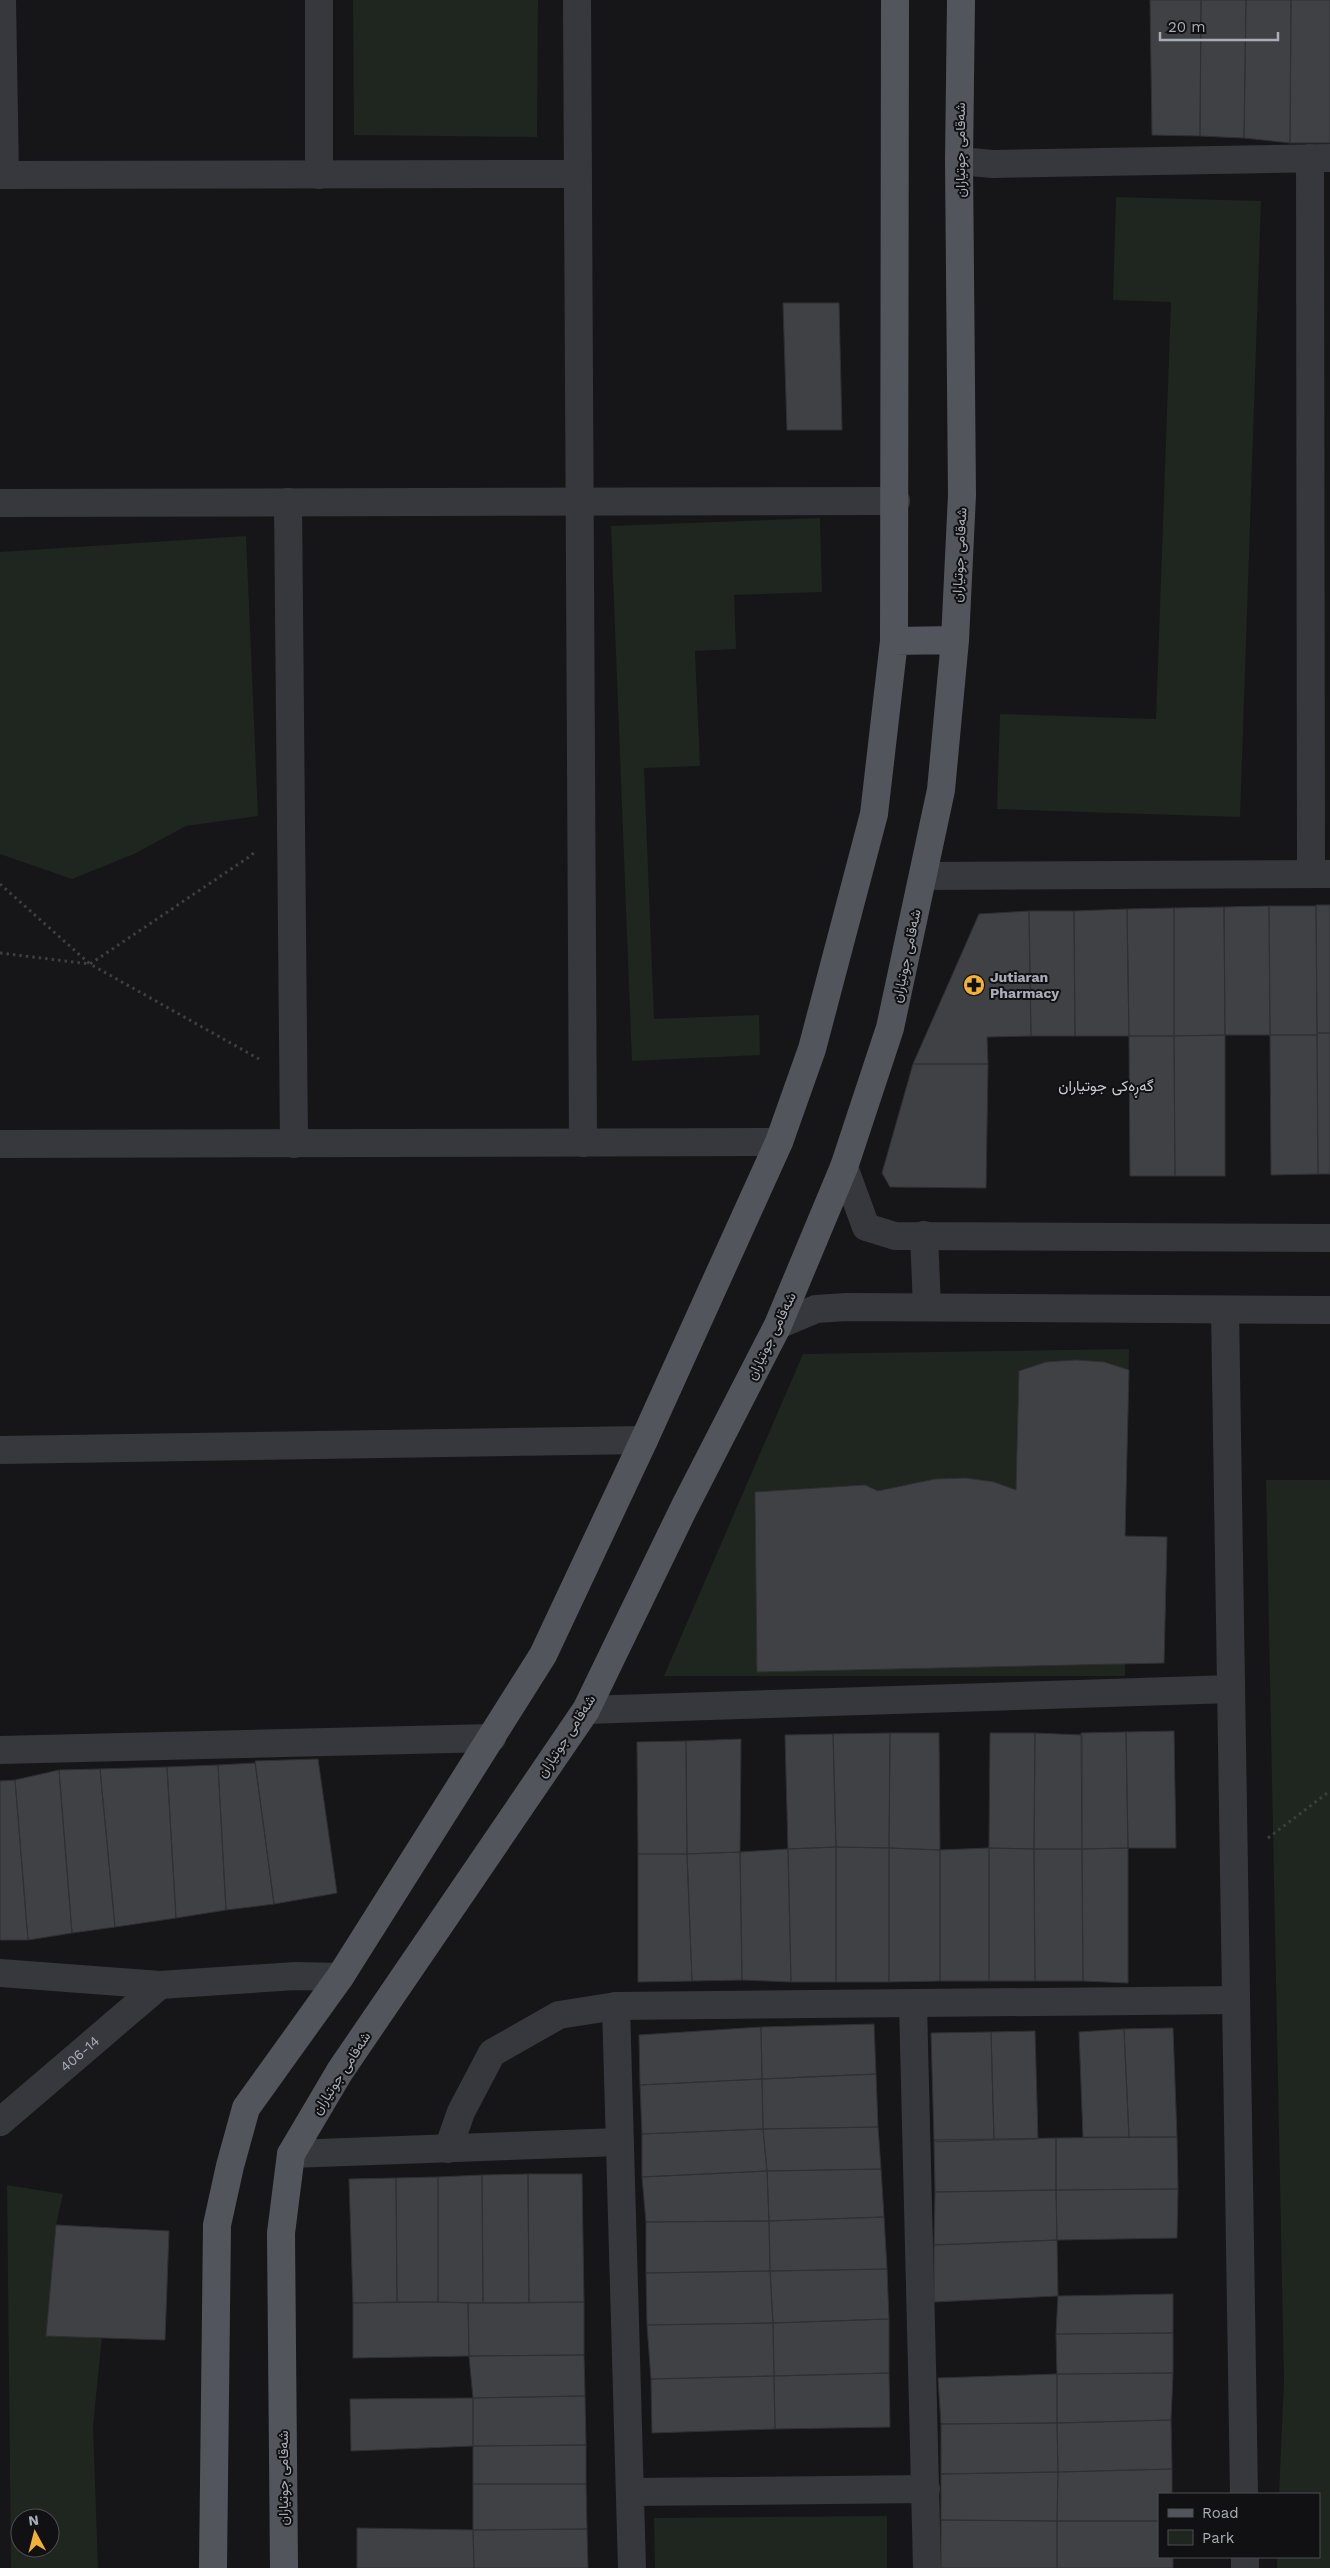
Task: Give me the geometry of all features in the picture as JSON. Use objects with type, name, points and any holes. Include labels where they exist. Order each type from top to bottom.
[{"type":"main road","points":[[213,2568],[217,2225],[230,2166],[246,2108],[340,1978],[543,1655],[644,1440],[778,1142],[812,1049],[874,814],[894,641],[896,501],[895,0]]},
{"type":"main road","name":"شەقامی جوتیاران","points":[[284,2568],[281,2233],[291,2154],[340,2071],[586,1710],[684,1508],[778,1325],[844,1167],[890,1028],[942,790],[955,640],[962,495],[959,161],[961,0]]},
{"type":"main road","points":[[894,641],[955,640]]},
{"type":"street","points":[[2,0],[2,176],[578,174]]},
{"type":"street","points":[[319,0],[319,175]]},
{"type":"street","points":[[577,0],[583,1143]]},
{"type":"street","points":[[923,876],[1321,874],[1320,158],[993,164],[959,161]]},
{"type":"street","points":[[0,503],[896,501]]},
{"type":"street","points":[[288,502],[294,1144]]},
{"type":"street","points":[[0,1144],[778,1142]]},
{"type":"street","points":[[844,1167],[866,1227],[895,1236],[1330,1238]]},
{"type":"street","points":[[924,1235],[927,1307]]},
{"type":"street","points":[[778,1325],[816,1309],[927,1307],[1330,1310]]},
{"type":"street","points":[[1224,1310],[1244,2493]]},
{"type":"street","points":[[0,1450],[644,1440]]},
{"type":"street","points":[[586,1710],[1231,1689]]},
{"type":"street","points":[[0,1750],[492,1738]]},
{"type":"street","points":[[0,1973],[160,1985],[296,1976],[340,1978]]},
{"type":"street","name":"406-14","points":[[0,2122],[160,1985]]},
{"type":"street","points":[[448,2149],[461,2112],[492,2053],[560,2014],[616,2006],[1236,2000]]},
{"type":"street","points":[[913,2004],[926,2489],[926,2568]]},
{"type":"street","points":[[616,2006],[632,2568]]},
{"type":"street","points":[[291,2154],[620,2142]]},
{"type":"street","points":[[630,2492],[926,2489]]},
{"type":"path","points":[[0,953],[90,964],[252,855],[257,847]]},
{"type":"path","points":[[0,884],[90,964],[293,1078]]},
{"type":"path","points":[[1234,1864],[1330,1791]]},
{"type":"green space","points":[[353,0],[538,0],[537,137],[354,135]]},
{"type":"green space","points":[[1116,197],[1261,201],[1240,817],[997,809],[1000,714],[1156,719],[1171,302],[1113,300]]},
{"type":"green space","points":[[820,518],[822,592],[734,595],[736,649],[695,651],[700,766],[644,768],[654,1019],[759,1015],[760,1055],[632,1061],[611,526]]},
{"type":"green space","points":[[246,536],[258,816],[186,826],[134,854],[72,879],[0,854],[0,552]]},
{"type":"green space","points":[[1129,1349],[1125,1536],[1125,1676],[664,1676],[803,1354]]},
{"type":"green space","points":[[1266,1480],[1330,1480],[1330,2568],[1277,2568],[1277,2558],[1320,2558],[1320,2493],[1279,2493],[1284,2382]]},
{"type":"green space","points":[[7,2185],[63,2194],[56,2225],[47,2336],[102,2337],[93,2426],[98,2568],[11,2568],[11,2558],[60,2558],[60,2508],[10,2508]]},
{"type":"green space","points":[[887,2516],[887,2568],[655,2568],[654,2518]]},
{"type":"building","points":[[1150,0],[1201,0],[1200,136],[1152,135]]},
{"type":"building","points":[[1201,0],[1246,0],[1244,138],[1200,136]]},
{"type":"building","points":[[1246,0],[1291,0],[1290,143],[1244,138]]},
{"type":"building","points":[[1291,0],[1330,0],[1330,143],[1290,143]]},
{"type":"building","points":[[783,303],[839,303],[842,430],[787,430]]},
{"type":"building","points":[[1316,905],[1330,905],[1330,1033],[1317,1033]]},
{"type":"building","points":[[1269,906],[1316,906],[1317,1035],[1270,1035]]},
{"type":"building","points":[[1269,906],[1270,1035],[1225,1035],[1224,907]]},
{"type":"building","points":[[1224,907],[1225,1035],[1174,1036],[1174,908]]},
{"type":"building","points":[[1174,908],[1174,1036],[1129,1036],[1127,909]]},
{"type":"building","points":[[1127,909],[1129,1036],[1075,1036],[1074,911]]},
{"type":"building","points":[[1029,911],[1031,1036],[987,1037],[988,1064],[913,1064],[979,914]]},
{"type":"building","points":[[1029,911],[1074,911],[1075,1036],[1031,1036]]},
{"type":"building","points":[[1317,1033],[1330,1033],[1330,1174],[1318,1174]]},
{"type":"building","points":[[1225,1035],[1225,1176],[1175,1176],[1174,1036]]},
{"type":"building","points":[[1270,1035],[1317,1035],[1318,1174],[1271,1175]]},
{"type":"building","points":[[1129,1036],[1174,1036],[1175,1176],[1130,1176]]},
{"type":"building","points":[[913,1064],[988,1064],[986,1188],[890,1187],[882,1173]]},
{"type":"building","points":[[1076,1360],[1104,1362],[1129,1370],[1125,1536],[1167,1537],[1164,1663],[757,1672],[755,1492],[865,1485],[878,1491],[935,1479],[966,1478],[994,1482],[1016,1490],[1019,1371],[1046,1362]]},
{"type":"building","points":[[1174,1731],[1176,1848],[1128,1848],[1126,1732]]},
{"type":"building","points":[[1126,1732],[1128,1848],[1082,1849],[1081,1733]]},
{"type":"building","points":[[890,1733],[889,1848],[836,1847],[833,1734]]},
{"type":"building","points":[[890,1733],[939,1733],[940,1850],[889,1848]]},
{"type":"building","points":[[990,1733],[1035,1733],[1034,1849],[989,1848]]},
{"type":"building","points":[[1035,1733],[1082,1735],[1082,1849],[1034,1849]]},
{"type":"building","points":[[833,1734],[836,1847],[788,1849],[785,1735]]},
{"type":"building","points":[[741,1739],[740,1852],[687,1854],[686,1741]]},
{"type":"building","points":[[686,1741],[687,1854],[638,1854],[637,1742]]},
{"type":"building","points":[[318,1759],[337,1893],[274,1904],[255,1761]]},
{"type":"building","points":[[255,1763],[274,1904],[226,1910],[218,1765]]},
{"type":"building","points":[[218,1765],[226,1910],[176,1918],[167,1767]]},
{"type":"building","points":[[167,1767],[176,1918],[115,1927],[100,1769]]},
{"type":"building","points":[[100,1769],[115,1927],[72,1933],[59,1770]]},
{"type":"building","points":[[59,1770],[72,1933],[28,1940],[15,1780]]},
{"type":"building","points":[[15,1780],[28,1940],[0,1940],[0,1781]]},
{"type":"building","points":[[836,1847],[836,1982],[791,1982],[788,1849]]},
{"type":"building","points":[[836,1847],[889,1848],[889,1982],[836,1982]]},
{"type":"building","points":[[889,1848],[940,1850],[940,1981],[889,1982]]},
{"type":"building","points":[[989,1848],[989,1981],[940,1981],[940,1850]]},
{"type":"building","points":[[989,1848],[1034,1849],[1035,1981],[989,1981]]},
{"type":"building","points":[[1128,1848],[1128,1983],[1083,1981],[1082,1849]]},
{"type":"building","points":[[788,1849],[791,1982],[742,1980],[740,1852]]},
{"type":"building","points":[[1034,1849],[1082,1849],[1083,1981],[1035,1981]]},
{"type":"building","points":[[740,1852],[742,1980],[692,1981],[687,1854]]},
{"type":"building","points":[[638,1854],[687,1854],[692,1981],[638,1982]]},
{"type":"building","points":[[874,2024],[876,2074],[762,2079],[761,2027]]},
{"type":"building","points":[[761,2027],[762,2079],[640,2085],[639,2035]]},
{"type":"building","points":[[1173,2028],[1177,2137],[1129,2137],[1124,2029]]},
{"type":"building","points":[[1124,2029],[1129,2137],[1083,2137],[1079,2032]]},
{"type":"building","points":[[1035,2031],[1038,2139],[994,2140],[991,2032]]},
{"type":"building","points":[[991,2032],[994,2140],[937,2142],[934,2140],[931,2033]]},
{"type":"building","points":[[876,2074],[878,2127],[763,2129],[762,2079]]},
{"type":"building","points":[[762,2079],[763,2129],[642,2134],[640,2085]]},
{"type":"building","points":[[878,2127],[881,2169],[767,2171],[763,2129]]},
{"type":"building","points":[[763,2129],[767,2171],[642,2177],[642,2134]]},
{"type":"building","points":[[1177,2137],[1178,2189],[1056,2190],[1056,2138]]},
{"type":"building","points":[[1056,2138],[1056,2190],[935,2192],[934,2140]]},
{"type":"building","points":[[881,2169],[884,2217],[769,2221],[767,2171]]},
{"type":"building","points":[[767,2171],[769,2221],[646,2222],[642,2177]]},
{"type":"building","points":[[528,2174],[582,2174],[584,2302],[529,2303]]},
{"type":"building","points":[[528,2174],[529,2303],[483,2303],[482,2175]]},
{"type":"building","points":[[482,2175],[483,2303],[438,2302],[438,2177]]},
{"type":"building","points":[[438,2177],[438,2302],[397,2302],[396,2178]]},
{"type":"building","points":[[396,2178],[397,2302],[353,2303],[349,2179]]},
{"type":"building","points":[[1178,2189],[1177,2238],[1057,2240],[1056,2190]]},
{"type":"building","points":[[1056,2190],[1057,2240],[934,2245],[935,2192]]},
{"type":"building","points":[[884,2217],[887,2269],[770,2271],[769,2221]]},
{"type":"building","points":[[769,2221],[770,2271],[646,2273],[646,2222]]},
{"type":"building","points":[[56,2225],[169,2231],[165,2340],[46,2336]]},
{"type":"building","points":[[1057,2240],[1058,2296],[934,2302],[934,2245]]},
{"type":"building","points":[[887,2269],[889,2319],[773,2323],[770,2271]]},
{"type":"building","points":[[770,2271],[773,2323],[647,2325],[646,2273]]},
{"type":"building","points":[[1173,2294],[1173,2333],[1056,2334],[1058,2296]]},
{"type":"building","points":[[584,2302],[584,2355],[469,2356],[468,2303]]},
{"type":"building","points":[[353,2303],[468,2303],[469,2356],[353,2358]]},
{"type":"building","points":[[889,2319],[889,2373],[774,2376],[773,2323]]},
{"type":"building","points":[[773,2323],[774,2376],[651,2379],[647,2325]]},
{"type":"building","points":[[1173,2333],[1173,2373],[1057,2374],[1056,2334]]},
{"type":"building","points":[[584,2355],[585,2396],[473,2398],[469,2356]]},
{"type":"building","points":[[889,2373],[890,2427],[775,2429],[774,2376]]},
{"type":"building","points":[[1173,2373],[1171,2420],[1057,2423],[1057,2374]]},
{"type":"building","points":[[1057,2374],[1057,2423],[941,2424],[938,2378]]},
{"type":"building","points":[[774,2376],[775,2429],[652,2433],[651,2379]]},
{"type":"building","points":[[585,2396],[586,2445],[473,2446],[473,2398]]},
{"type":"building","points":[[473,2398],[473,2446],[351,2451],[350,2399]]},
{"type":"building","points":[[1171,2420],[1172,2469],[1058,2472],[1057,2423]]},
{"type":"building","points":[[1057,2423],[1058,2472],[941,2474],[941,2424]]},
{"type":"building","points":[[586,2445],[586,2484],[473,2484],[473,2446]]},
{"type":"building","points":[[1172,2469],[1172,2493],[1158,2493],[1158,2521],[1057,2521],[1058,2472]]},
{"type":"building","points":[[1058,2472],[1057,2521],[941,2520],[941,2474]]},
{"type":"building","points":[[473,2484],[586,2484],[587,2529],[473,2530]]},
{"type":"building","points":[[941,2520],[1057,2521],[1057,2568],[941,2568]]},
{"type":"building","points":[[1057,2521],[1158,2521],[1158,2558],[1173,2558],[1173,2568],[1057,2568]]},
{"type":"building","points":[[357,2528],[473,2530],[474,2568],[357,2568]]},
{"type":"building","points":[[587,2529],[588,2568],[474,2568],[473,2530]]},
{"type":"place","name":"Jutiaran Pharmacy","points":[[974,985]]},
{"type":"district","name":"گەڕەکی جوتیاران","points":[[1106,1086]]}]
